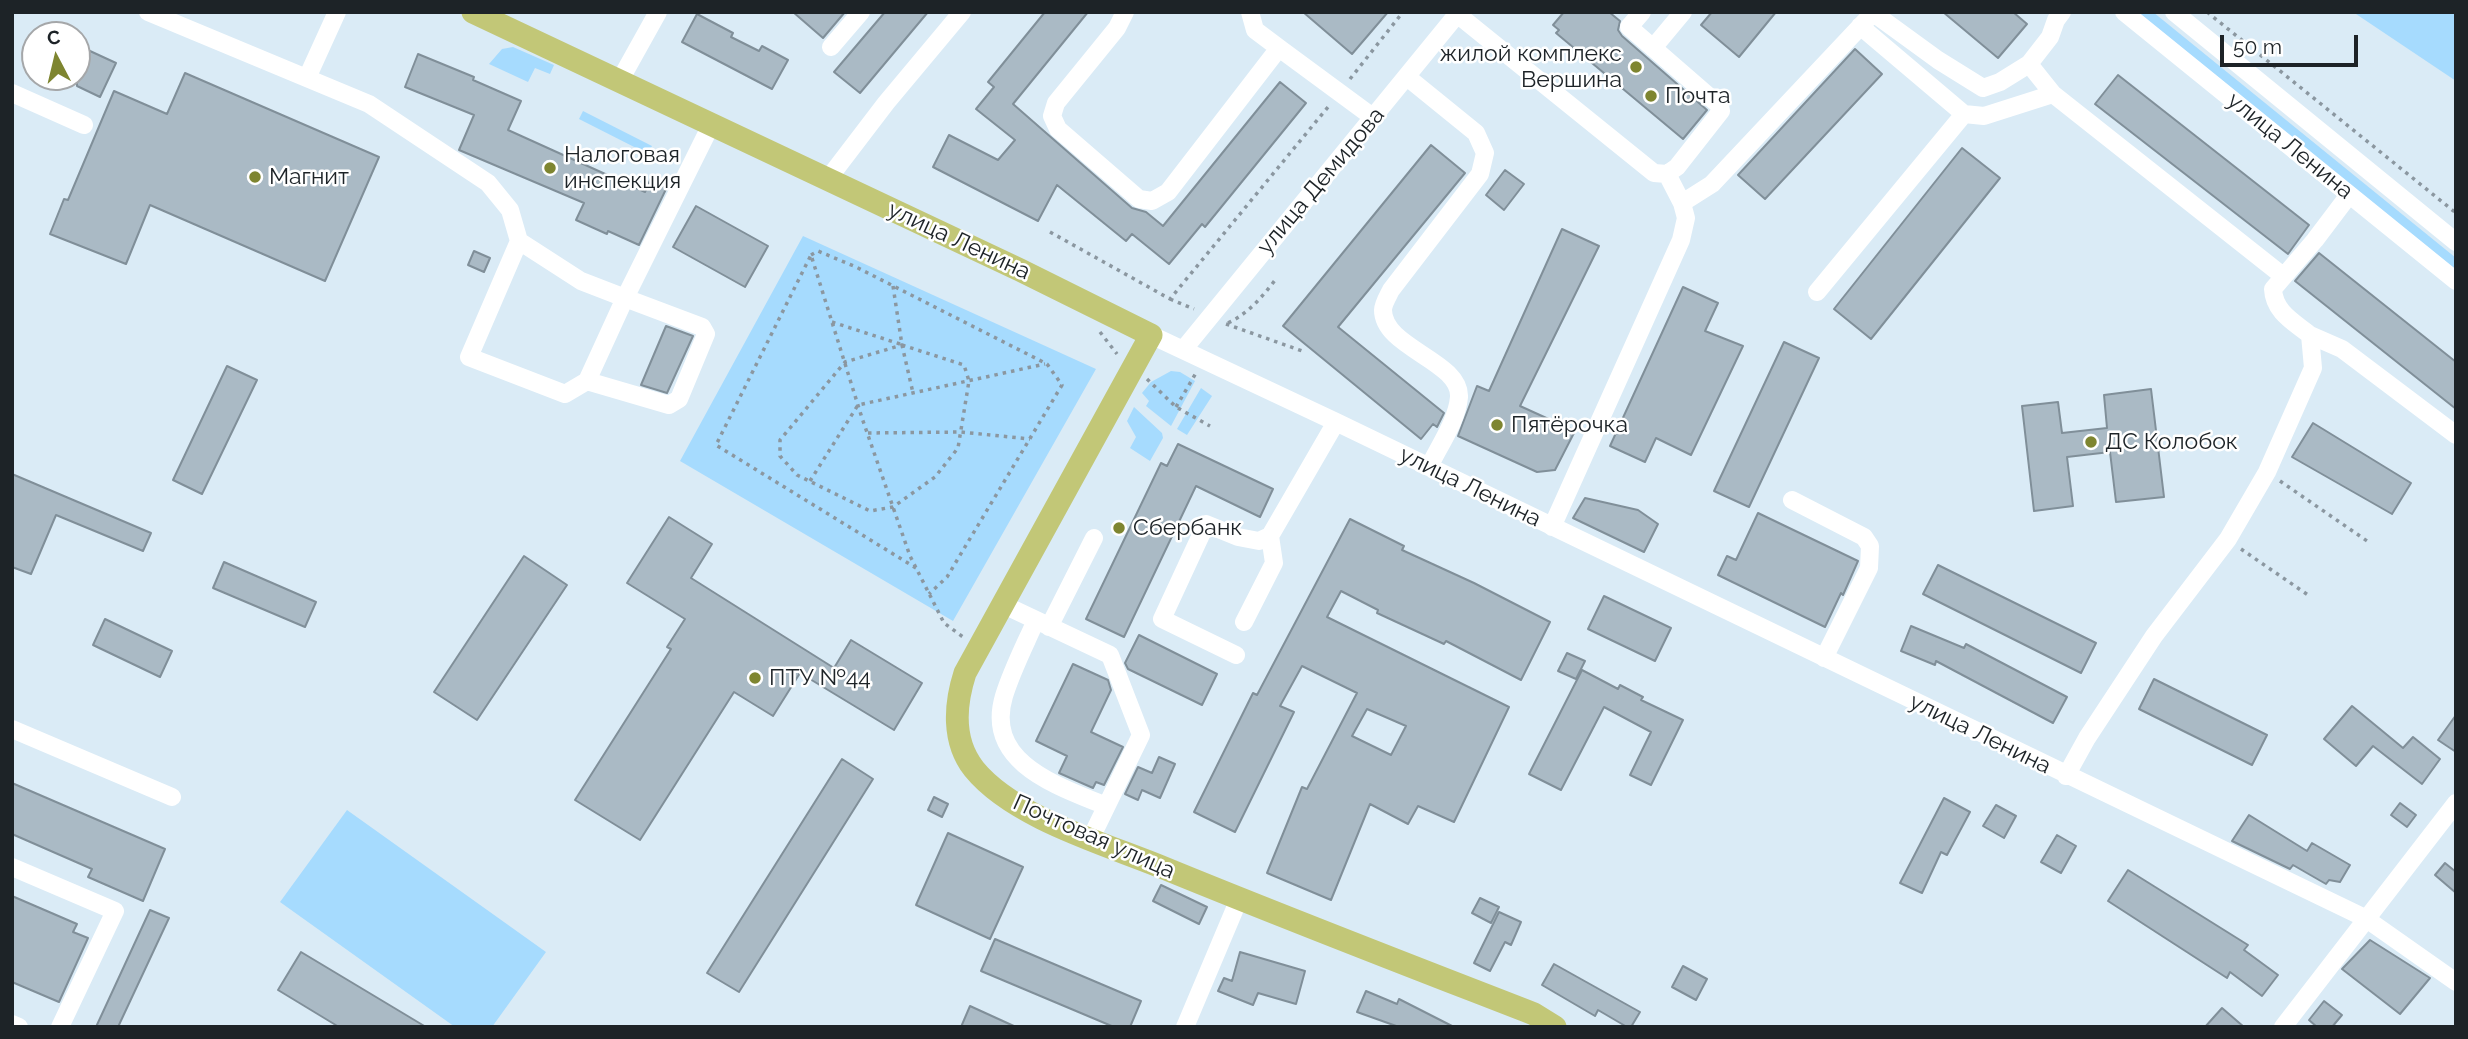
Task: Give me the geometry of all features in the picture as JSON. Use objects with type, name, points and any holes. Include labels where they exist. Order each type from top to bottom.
[{"type":"main road","name":"улица Ленина","points":[[482,15],[1020,270],[1151,335]]},
{"type":"main road","name":"Почтовая улица","points":[[1151,335],[965,673],[959,691],[957,712],[962,750],[972,767],[988,785],[1043,819],[1239,899],[1534,1013],[1555,1027]]},
{"type":"street","points":[[148,12],[369,104],[488,184],[510,210],[519,241],[469,357],[565,394],[587,381],[710,125]]},
{"type":"street","points":[[307,78],[337,12]]},
{"type":"street","points":[[619,82],[658,12]]},
{"type":"street","points":[[831,47],[862,12]]},
{"type":"street","points":[[828,179],[886,103],[962,12]]},
{"type":"street","points":[[1125,12],[1118,28],[1056,103],[1052,116],[1058,129],[1139,199],[1152,201],[1168,192],[1279,48]]},
{"type":"street","points":[[1250,12],[1255,30],[1374,118]]},
{"type":"street","points":[[1458,13],[1654,173],[1667,174],[1677,167],[1721,111],[1720,106],[1629,27],[1642,12]]},
{"type":"street","points":[[1653,48],[1683,12]]},
{"type":"street","points":[[1682,203],[1712,184],[1873,13],[1938,60],[1983,88],[2000,82],[2029,64],[2050,37],[2062,12]]},
{"type":"street","name":"улица Ленина","points":[[2124,12],[2456,281]]},
{"type":"street","name":"улица Ленина","points":[[2174,12],[2456,242]]},
{"type":"street","name":"улица Демидова","points":[[1183,349],[1218,320],[1458,13]]},
{"type":"street","points":[[1860,26],[1964,114],[1984,116],[2053,94]]},
{"type":"street","points":[[2029,64],[2053,94],[2283,276]]},
{"type":"street","points":[[1407,77],[1476,133],[1485,153],[1480,174],[1391,290],[1383,309],[1387,328],[1451,378],[1459,394],[1456,410],[1429,467]]},
{"type":"street","points":[[12,93],[84,125]]},
{"type":"street","points":[[1817,292],[1964,114]]},
{"type":"street","points":[[1552,527],[1681,240],[1686,218],[1682,203],[1667,174]]},
{"type":"street","points":[[2349,195],[2273,289],[2274,300],[2279,310],[2310,335],[2342,349],[2456,435]]},
{"type":"street","points":[[519,241],[581,281],[702,327],[706,334],[679,399],[669,405],[587,381]]},
{"type":"street","name":"улица Ленина","points":[[1151,335],[2365,918],[2456,982]]},
{"type":"street","points":[[2067,776],[2087,738],[2154,636],[2228,540],[2267,472],[2313,368],[2310,335]]},
{"type":"street","points":[[1236,655],[1162,619],[1206,524],[1238,537],[1259,541],[1270,536],[1335,422]]},
{"type":"street","points":[[1792,500],[1864,537],[1870,546],[1869,568],[1824,659]]},
{"type":"street","points":[[1244,622],[1274,563],[1270,536]]},
{"type":"street","points":[[1094,538],[1042,623],[1004,696],[1000,721],[1004,742],[1035,775],[1106,806]]},
{"type":"street","points":[[1002,604],[1110,656],[1141,735],[1091,838]]},
{"type":"street","points":[[12,729],[172,797]]},
{"type":"street","points":[[2283,1027],[2456,803]]},
{"type":"street","points":[[12,867],[115,911],[60,1027]]},
{"type":"street","points":[[1185,1027],[1239,899]]},
{"type":"street","points":[[12,1024],[19,1027]]},
{"type":"path","points":[[1170,299],[1403,12]]},
{"type":"path","points":[[2207,12],[2456,213]]},
{"type":"path","points":[[1050,232],[1170,299],[1305,352]]},
{"type":"path","points":[[916,568],[716,444],[811,255],[818,251],[1047,364],[1062,385],[947,577],[929,594]]},
{"type":"path","points":[[811,255],[858,405],[916,568],[944,623],[979,649]]},
{"type":"path","points":[[1218,320],[1243,316],[1276,279]]},
{"type":"path","points":[[893,286],[913,393]]},
{"type":"path","points":[[832,322],[964,365],[969,381],[958,448],[935,477],[893,508],[870,511],[797,475],[780,456],[780,440],[845,362],[902,345]]},
{"type":"path","points":[[1176,407],[1205,359]]},
{"type":"path","points":[[810,481],[858,405],[1047,364]]},
{"type":"path","points":[[868,433],[961,432],[1030,439]]},
{"type":"path","points":[[2267,472],[2370,543]]},
{"type":"path","points":[[2228,540],[2308,595]]},
{"type":"shaded area","points":[[2138,12],[2153,12],[2456,258],[2456,270]]},
{"type":"shaded area","points":[[2353,12],[2456,12],[2456,81]]},
{"type":"shaded area","points":[[513,47],[554,65],[550,74],[535,68],[528,82],[489,64],[502,49]]},
{"type":"shaded area","points":[[583,111],[652,146],[648,154],[579,119]]},
{"type":"shaded area","points":[[803,236],[1096,369],[953,621],[680,461]]},
{"type":"shaded area","points":[[1171,371],[1180,372],[1195,381],[1171,426],[1146,406],[1149,401],[1142,393],[1151,382]]},
{"type":"shaded area","points":[[1201,388],[1212,396],[1187,435],[1177,429]]},
{"type":"shaded area","points":[[1134,407],[1162,433],[1163,438],[1150,461],[1130,448],[1136,437],[1127,421]]},
{"type":"shaded area","points":[[347,810],[546,952],[492,1027],[455,1027],[280,902]]},
{"type":"building","points":[[793,12],[845,12],[823,38]]},
{"type":"building","points":[[885,12],[928,12],[860,93],[834,72]]},
{"type":"building","points":[[1045,12],[1088,12],[1013,104],[1132,208],[1146,212],[1163,226],[1280,82],[1306,103],[1205,227],[1202,224],[1169,264],[1132,234],[1126,241],[1057,185],[1038,221],[933,167],[949,135],[998,160],[1015,140],[976,109],[994,87],[988,82]]},
{"type":"building","points":[[1303,12],[1388,12],[1352,54]]},
{"type":"building","name":"жилой комплекс Вершина","points":[[1564,12],[1609,12],[1620,21],[1618,30],[1622,36],[1707,110],[1683,139],[1556,33],[1559,30],[1553,25]]},
{"type":"building","points":[[1712,12],[1776,12],[1739,57],[1701,25]]},
{"type":"building","points":[[1943,12],[2013,12],[2027,24],[1998,58]]},
{"type":"building","points":[[697,14],[733,33],[731,37],[759,51],[762,46],[788,60],[772,89],[682,42]]},
{"type":"building","points":[[1855,49],[1882,74],[1765,199],[1738,175]]},
{"type":"building","points":[[91,51],[116,63],[100,97],[87,91],[91,91]]},
{"type":"building","points":[[418,54],[474,77],[473,80],[521,101],[508,130],[645,192],[651,178],[668,185],[639,245],[576,220],[584,203],[459,150],[474,115],[405,87]]},
{"type":"building","name":"Магнит","points":[[185,73],[379,157],[325,281],[150,205],[126,264],[50,234],[64,199],[68,200],[114,91],[167,114]]},
{"type":"building","points":[[2118,75],[2309,225],[2288,254],[2095,104]]},
{"type":"building","points":[[1431,145],[1465,173],[1338,327],[1444,413],[1437,427],[1433,424],[1421,439],[1283,326]]},
{"type":"building","points":[[1962,148],[2000,178],[1871,339],[1834,309]]},
{"type":"building","points":[[1505,170],[1524,184],[1504,210],[1486,195]]},
{"type":"building","points":[[696,206],[768,246],[745,287],[673,247]]},
{"type":"building","points":[[1562,229],[1599,246],[1520,406],[1575,431],[1555,470],[1537,472],[1458,436],[1477,386],[1489,391]]},
{"type":"building","points":[[474,251],[490,258],[484,272],[468,265]]},
{"type":"building","points":[[2319,253],[2456,362],[2456,409],[2295,281]]},
{"type":"building","points":[[1683,287],[1718,303],[1705,331],[1743,346],[1691,455],[1656,438],[1645,462],[1610,446]]},
{"type":"building","points":[[666,326],[693,336],[667,393],[641,385]]},
{"type":"building","points":[[1784,342],[1819,358],[1749,507],[1714,491]]},
{"type":"building","points":[[227,366],[257,380],[202,494],[173,480]]},
{"type":"building","name":"ДС Колобок","points":[[2151,389],[2164,497],[2116,502],[2110,452],[2067,457],[2073,506],[2034,511],[2022,406],[2058,402],[2062,433],[2107,428],[2104,395]]},
{"type":"building","points":[[2313,423],[2411,483],[2392,514],[2292,457]]},
{"type":"building","points":[[1178,444],[1273,489],[1260,517],[1196,486],[1124,637],[1086,619],[1161,463],[1167,466]]},
{"type":"building","points":[[12,474],[151,533],[143,551],[56,515],[31,574],[12,567]]},
{"type":"building","points":[[1585,498],[1638,510],[1658,524],[1644,552],[1573,518]]},
{"type":"building","points":[[1758,513],[1858,561],[1825,627],[1718,575],[1727,556],[1736,560]]},
{"type":"building","name":"ПТУ №44","points":[[669,517],[712,544],[691,578],[834,668],[851,640],[922,683],[894,730],[800,673],[773,716],[734,692],[640,840],[575,800],[671,649],[667,647],[685,619],[627,583]]},
{"type":"building","points":[[1350,519],[1404,546],[1402,550],[1550,622],[1521,680],[1446,641],[1444,644],[1377,613],[1378,610],[1341,591],[1327,617],[1509,707],[1454,822],[1418,806],[1408,824],[1370,804],[1331,900],[1267,873],[1302,787],[1307,789],[1357,693],[1302,666],[1280,706],[1294,712],[1235,832],[1194,812],[1253,693],[1257,695]],"holes":[[[1367,709],[1406,726],[1391,755],[1352,736]]]},
{"type":"building","points":[[524,556],[567,585],[477,720],[434,692]]},
{"type":"building","points":[[224,562],[316,602],[305,627],[213,588]]},
{"type":"building","points":[[1938,565],[2096,643],[2081,673],[1923,594]]},
{"type":"building","points":[[1604,596],[1671,628],[1655,661],[1588,629]]},
{"type":"building","points":[[105,619],[172,651],[160,677],[93,645]]},
{"type":"building","points":[[1911,626],[1964,648],[1966,644],[2067,697],[2053,723],[1936,661],[1935,665],[1901,651]]},
{"type":"building","points":[[1139,635],[1217,674],[1202,705],[1128,669],[1125,663]]},
{"type":"building","points":[[1567,653],[1585,661],[1576,679],[1558,671]]},
{"type":"building","points":[[1073,664],[1108,680],[1111,690],[1091,732],[1123,747],[1104,785],[1096,782],[1093,788],[1059,773],[1067,756],[1036,741]]},
{"type":"building","points":[[1582,670],[1618,689],[1620,685],[1643,697],[1641,700],[1683,720],[1651,785],[1630,775],[1651,732],[1604,707],[1561,790],[1529,774]]},
{"type":"building","points":[[2154,679],[2267,735],[2252,765],[2139,709]]},
{"type":"building","points":[[2352,706],[2403,748],[2413,737],[2440,759],[2422,784],[2373,746],[2356,766],[2324,739]]},
{"type":"building","points":[[2456,715],[2456,752],[2438,740]]},
{"type":"building","points":[[1159,757],[1175,764],[1160,798],[1142,790],[1138,800],[1125,794],[1138,767],[1152,773]]},
{"type":"building","points":[[842,759],[873,779],[739,992],[707,973]]},
{"type":"building","points":[[12,783],[165,849],[143,901],[88,877],[92,869],[12,834]]},
{"type":"building","points":[[934,797],[948,804],[942,817],[928,810]]},
{"type":"building","points":[[1944,798],[1970,812],[1947,855],[1941,852],[1922,893],[1900,883]]},
{"type":"building","points":[[2400,803],[2416,815],[2407,827],[2391,815]]},
{"type":"building","points":[[1996,805],[2016,816],[2004,838],[1983,826]]},
{"type":"building","points":[[2249,815],[2307,851],[2312,843],[2350,865],[2340,882],[2329,880],[2326,884],[2293,865],[2290,869],[2232,841]]},
{"type":"building","points":[[948,833],[1023,867],[990,939],[916,905]]},
{"type":"building","points":[[2057,835],[2076,846],[2061,873],[2041,862]]},
{"type":"building","points":[[2445,863],[2456,872],[2456,893],[2435,875]]},
{"type":"building","points":[[2128,870],[2248,945],[2244,950],[2278,975],[2262,996],[2230,972],[2227,978],[2108,901]]},
{"type":"building","points":[[1161,885],[1207,907],[1199,924],[1153,901]]},
{"type":"building","points":[[12,896],[77,924],[73,932],[88,938],[59,1002],[12,982]]},
{"type":"building","points":[[1480,898],[1499,907],[1491,923],[1472,913]]},
{"type":"building","points":[[150,910],[169,918],[118,1027],[96,1027]]},
{"type":"building","points":[[1499,912],[1521,922],[1511,945],[1505,942],[1490,971],[1474,963]]},
{"type":"building","points":[[995,939],[1141,1001],[1130,1027],[1114,1027],[981,971]]},
{"type":"building","points":[[2370,940],[2430,978],[2400,1014],[2342,969]]},
{"type":"building","points":[[301,952],[426,1027],[339,1027],[278,990]]},
{"type":"building","points":[[1240,952],[1305,971],[1296,1004],[1258,993],[1253,1005],[1218,991],[1224,978],[1232,981]]},
{"type":"building","points":[[1554,964],[1640,1012],[1631,1027],[1598,1010],[1595,1016],[1542,985]]},
{"type":"building","points":[[1683,966],[1707,979],[1696,1000],[1672,987]]},
{"type":"building","points":[[1366,991],[1397,1004],[1399,999],[1454,1027],[1399,1027],[1357,1012]]},
{"type":"building","points":[[2324,1001],[2342,1015],[2332,1027],[2317,1027],[2309,1020]]},
{"type":"building","points":[[970,1006],[1016,1027],[961,1027]]},
{"type":"building","points":[[2222,1008],[2244,1027],[2205,1027]]},
{"type":"place","name":"жилой комплекс Вершина","points":[[1636,67]]},
{"type":"place","name":"Почта","points":[[1651,96]]},
{"type":"place","name":"Налоговая инспекция","points":[[550,168]]},
{"type":"place","name":"Магнит","points":[[255,177]]},
{"type":"place","name":"Пятёрочка","points":[[1497,425]]},
{"type":"place","name":"ДС Колобок","points":[[2091,442]]},
{"type":"place","name":"Сбербанк","points":[[1119,528]]},
{"type":"place","name":"ПТУ №44","points":[[755,678]]}]
